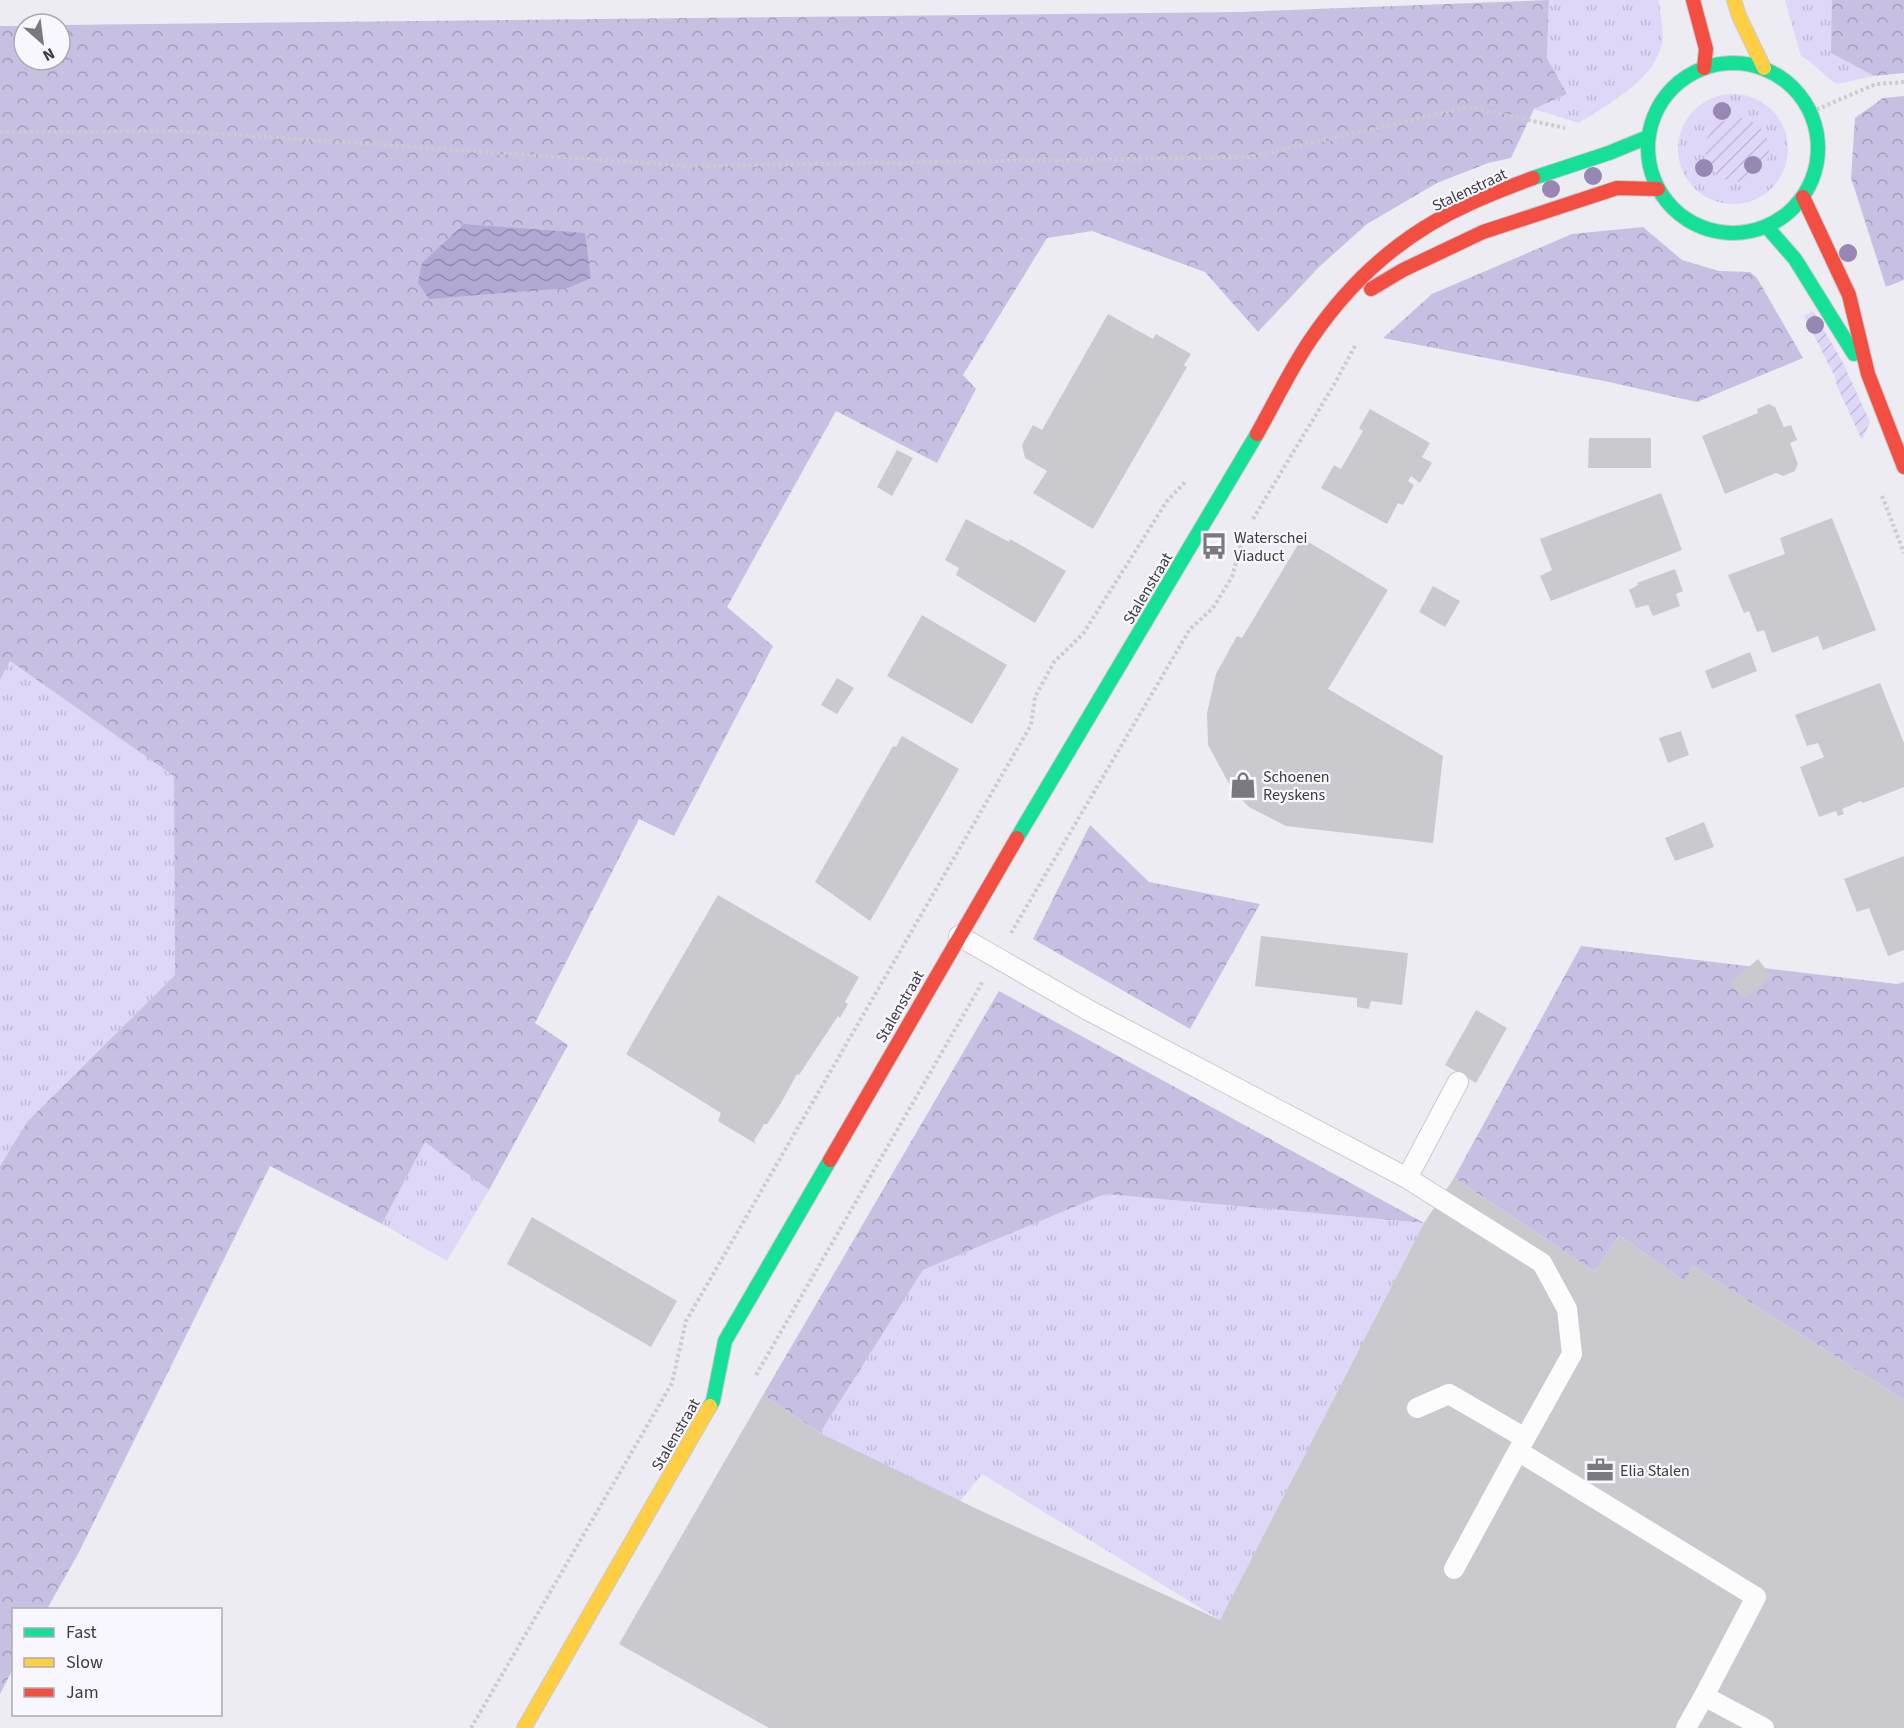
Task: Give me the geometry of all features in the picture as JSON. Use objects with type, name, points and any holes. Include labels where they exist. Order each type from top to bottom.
[{"type":"street","points":[[1693,0],[1706,49],[1704,68]]},
{"type":"street","points":[[1734,0],[1753,48],[1764,68]]},
{"type":"street","points":[[1734,63],[1764,68],[1779,76],[1792,87],[1811,112],[1817,129],[1818,156],[1812,182],[1803,197],[1787,214],[1767,227],[1738,234],[1717,232],[1697,226],[1679,214],[1658,189],[1649,164],[1648,137],[1655,115],[1667,94],[1683,79],[1704,68],[1734,63]]},
{"type":"street","name":"Stalenstraat","points":[[524,1728],[713,1401],[724,1341],[959,936],[1212,512],[1311,339],[1354,284],[1379,260],[1416,233],[1468,204],[1648,137]]},
{"type":"street","name":"Stalenstraat","points":[[1332,315],[1403,270],[1483,232],[1617,188],[1658,189]]},
{"type":"street","points":[[1803,197],[1849,295],[1868,374],[1904,466]]},
{"type":"street","points":[[1767,227],[1795,259],[1835,326],[1868,374]]},
{"type":"lane","points":[[959,936],[1088,1010],[1407,1178],[1542,1263],[1567,1309],[1572,1354],[1454,1569]]},
{"type":"lane","points":[[1407,1178],[1458,1082]]},
{"type":"lane","points":[[1417,1408],[1449,1394],[1521,1444],[1756,1597],[1686,1728]]},
{"type":"lane","points":[[1704,1696],[1764,1728]]},
{"type":"path","points":[[1811,112],[1876,84],[1904,82]]},
{"type":"path","points":[[0,132],[180,131],[691,166],[1249,157],[1469,107],[1566,128]]},
{"type":"path","points":[[754,1379],[997,957],[1190,629],[1213,608],[1232,577],[1243,535],[1335,383],[1355,344],[1362,337]]},
{"type":"path","points":[[1880,492],[1904,553]]},
{"type":"green space","points":[[1549,0],[1659,0],[1662,43],[1658,56],[1640,80],[1629,90],[1579,123],[1534,109],[1567,94],[1547,58]]},
{"type":"green space","points":[[1549,0],[1547,58],[1567,94],[1534,109],[1511,158],[1488,163],[1437,183],[1367,224],[1319,267],[1258,332],[1205,272],[1092,231],[1047,238],[963,375],[976,389],[937,463],[836,411],[727,607],[773,646],[674,836],[639,819],[535,1023],[568,1045],[489,1190],[425,1142],[382,1224],[270,1166],[78,1554],[48,1608],[12,1608],[12,1671],[0,1694],[0,1166],[28,1121],[175,975],[174,776],[10,661],[0,680],[0,26],[12,26],[12,72],[72,72],[72,25],[1240,12]]},
{"type":"green space","points":[[1785,0],[1832,0],[1832,53],[1874,76],[1837,84],[1801,56]]},
{"type":"green space","points":[[1832,0],[1904,0],[1904,73],[1874,76],[1831,53]]},
{"type":"green space","points":[[1733,94],[1754,99],[1772,110],[1783,128],[1788,149],[1783,170],[1772,188],[1754,199],[1733,204],[1712,199],[1694,188],[1683,170],[1678,149],[1683,128],[1694,110],[1712,99]]},
{"type":"green space","points":[[1904,96],[1904,280],[1886,287],[1851,178],[1855,118],[1883,98]]},
{"type":"green space","points":[[1737,118],[1755,123],[1760,127],[1764,132],[1769,150],[1764,168],[1760,173],[1755,177],[1737,182],[1719,177],[1714,173],[1710,168],[1705,150],[1710,132],[1714,127],[1719,123]]},
{"type":"green space","points":[[1643,227],[1682,260],[1719,271],[1750,272],[1757,278],[1803,358],[1697,402],[1609,382],[1383,338],[1432,294],[1572,234]]},
{"type":"green space","points":[[1813,311],[1842,361],[1870,422],[1862,440],[1835,377],[1804,316]]},
{"type":"green space","points":[[10,661],[175,776],[175,975],[29,1121],[0,1166],[0,680]]},
{"type":"green space","points":[[1090,825],[1149,882],[1260,904],[1190,1029],[1033,939]]},
{"type":"green space","points":[[1581,946],[1897,984],[1904,982],[1904,1400],[1693,1266],[1685,1282],[1619,1235],[1595,1272],[1454,1178]]},
{"type":"green space","points":[[999,991],[1424,1223],[1105,1194],[923,1270],[820,1433],[763,1395]]},
{"type":"green space","points":[[425,1142],[489,1190],[447,1261],[382,1224]]},
{"type":"green space","points":[[1105,1194],[1424,1223],[1220,1620],[982,1474],[939,1527],[820,1433],[923,1270]]},
{"type":"water","points":[[464,224],[585,233],[591,278],[568,288],[429,299],[418,283],[422,263]]},
{"type":"building","points":[[1108,314],[1153,339],[1156,334],[1191,354],[1184,365],[1187,367],[1093,529],[1033,493],[1047,471],[1025,458],[1022,445],[1033,425],[1042,430]]},
{"type":"building","points":[[1769,404],[1775,407],[1784,427],[1791,425],[1797,440],[1790,443],[1798,464],[1795,471],[1783,476],[1776,473],[1725,494],[1702,436],[1758,413],[1757,409]]},
{"type":"building","points":[[1370,409],[1430,443],[1422,457],[1432,463],[1420,483],[1411,476],[1408,481],[1414,485],[1403,505],[1398,503],[1387,524],[1321,488],[1334,465],[1341,469],[1363,431],[1359,428]]},
{"type":"building","points":[[1589,438],[1651,438],[1651,468],[1588,468]]},
{"type":"building","points":[[897,450],[913,458],[892,496],[877,487]]},
{"type":"building","points":[[1661,493],[1682,550],[1551,601],[1540,576],[1552,570],[1540,539]]},
{"type":"building","points":[[1832,518],[1876,630],[1823,650],[1818,636],[1772,653],[1764,630],[1757,632],[1749,611],[1744,613],[1728,575],[1785,554],[1780,538]]},
{"type":"building","points":[[966,519],[1009,542],[1010,539],[1066,571],[1035,623],[956,575],[959,568],[945,560]]},
{"type":"building","points":[[1302,538],[1388,590],[1328,689],[1443,756],[1433,843],[1286,826],[1249,807],[1233,791],[1208,745],[1207,713],[1216,674],[1237,636],[1242,638]]},
{"type":"building","points":[[1675,569],[1683,591],[1676,594],[1680,606],[1653,616],[1648,605],[1636,608],[1629,590],[1638,585],[1637,583]]},
{"type":"building","points":[[1433,586],[1460,601],[1445,627],[1419,612]]},
{"type":"building","points":[[922,615],[1007,665],[972,724],[887,676]]},
{"type":"building","points":[[1750,652],[1757,671],[1712,689],[1705,671]]},
{"type":"building","points":[[837,678],[854,688],[837,714],[821,705]]},
{"type":"building","points":[[1880,683],[1904,743],[1904,787],[1842,809],[1844,814],[1838,816],[1836,811],[1819,817],[1800,767],[1824,757],[1818,743],[1807,746],[1795,715]]},
{"type":"building","points":[[1681,731],[1689,755],[1668,763],[1659,738]]},
{"type":"building","points":[[902,736],[959,769],[870,921],[815,882],[893,746],[896,747]]},
{"type":"building","points":[[1704,822],[1714,847],[1675,861],[1665,838]]},
{"type":"building","points":[[1904,856],[1904,950],[1888,956],[1869,908],[1857,912],[1844,879]]},
{"type":"building","points":[[718,895],[859,977],[845,1002],[848,1004],[840,1018],[838,1016],[799,1075],[797,1074],[781,1103],[754,1141],[756,1144],[718,1121],[721,1113],[626,1054]]},
{"type":"building","points":[[1261,936],[1408,953],[1402,1005],[1371,1001],[1369,1009],[1357,1007],[1357,998],[1255,986]]},
{"type":"building","points":[[1758,959],[1772,977],[1744,999],[1730,983]]},
{"type":"building","points":[[1476,1010],[1507,1028],[1476,1083],[1445,1065]]},
{"type":"building","name":"Elia Stalen","points":[[1454,1178],[1595,1272],[1619,1235],[1685,1282],[1693,1266],[1904,1400],[1904,1728],[769,1728],[619,1644],[763,1395],[820,1433],[975,1508],[1220,1620],[1424,1223]]},
{"type":"building","points":[[532,1217],[677,1301],[651,1347],[507,1264]]},
{"type":"traffic: fast","points":[[1733,63],[1766,70],[1780,77],[1793,88],[1804,101],[1811,115],[1818,148],[1811,181],[1804,195],[1793,208],[1780,219],[1766,226],[1733,233],[1700,226],[1686,219],[1673,208],[1662,195],[1655,181],[1648,148],[1655,115],[1662,101],[1673,88],[1686,77],[1700,70],[1733,63]]},
{"type":"traffic: fast","points":[[1533,178],[1609,153],[1648,137]]},
{"type":"traffic: fast","points":[[1767,227],[1795,259],[1854,354]]},
{"type":"traffic: fast","points":[[1017,838],[1257,434]]},
{"type":"traffic: fast","points":[[710,1406],[725,1341],[830,1160]]},
{"type":"traffic: slow","points":[[1734,0],[1739,16],[1764,68]]},
{"type":"traffic: slow","points":[[524,1728],[710,1406]]},
{"type":"traffic: jam","points":[[1693,0],[1706,49],[1704,68]]},
{"type":"traffic: jam","points":[[1257,434],[1311,339],[1343,297],[1361,278],[1401,244],[1445,216],[1533,178]]},
{"type":"traffic: jam","points":[[1371,289],[1403,270],[1483,232],[1617,188],[1658,189]]},
{"type":"traffic: jam","points":[[1803,197],[1849,295],[1868,374],[1904,467]]},
{"type":"traffic: jam","points":[[830,1160],[1017,838]]},
{"type":"place","name":"Waterschei Viaduct","points":[[1214,546]]},
{"type":"place","name":"Schoenen Reyskens","points":[[1243,785]]},
{"type":"place","name":"Elia Stalen","points":[[1600,1470]]}]
